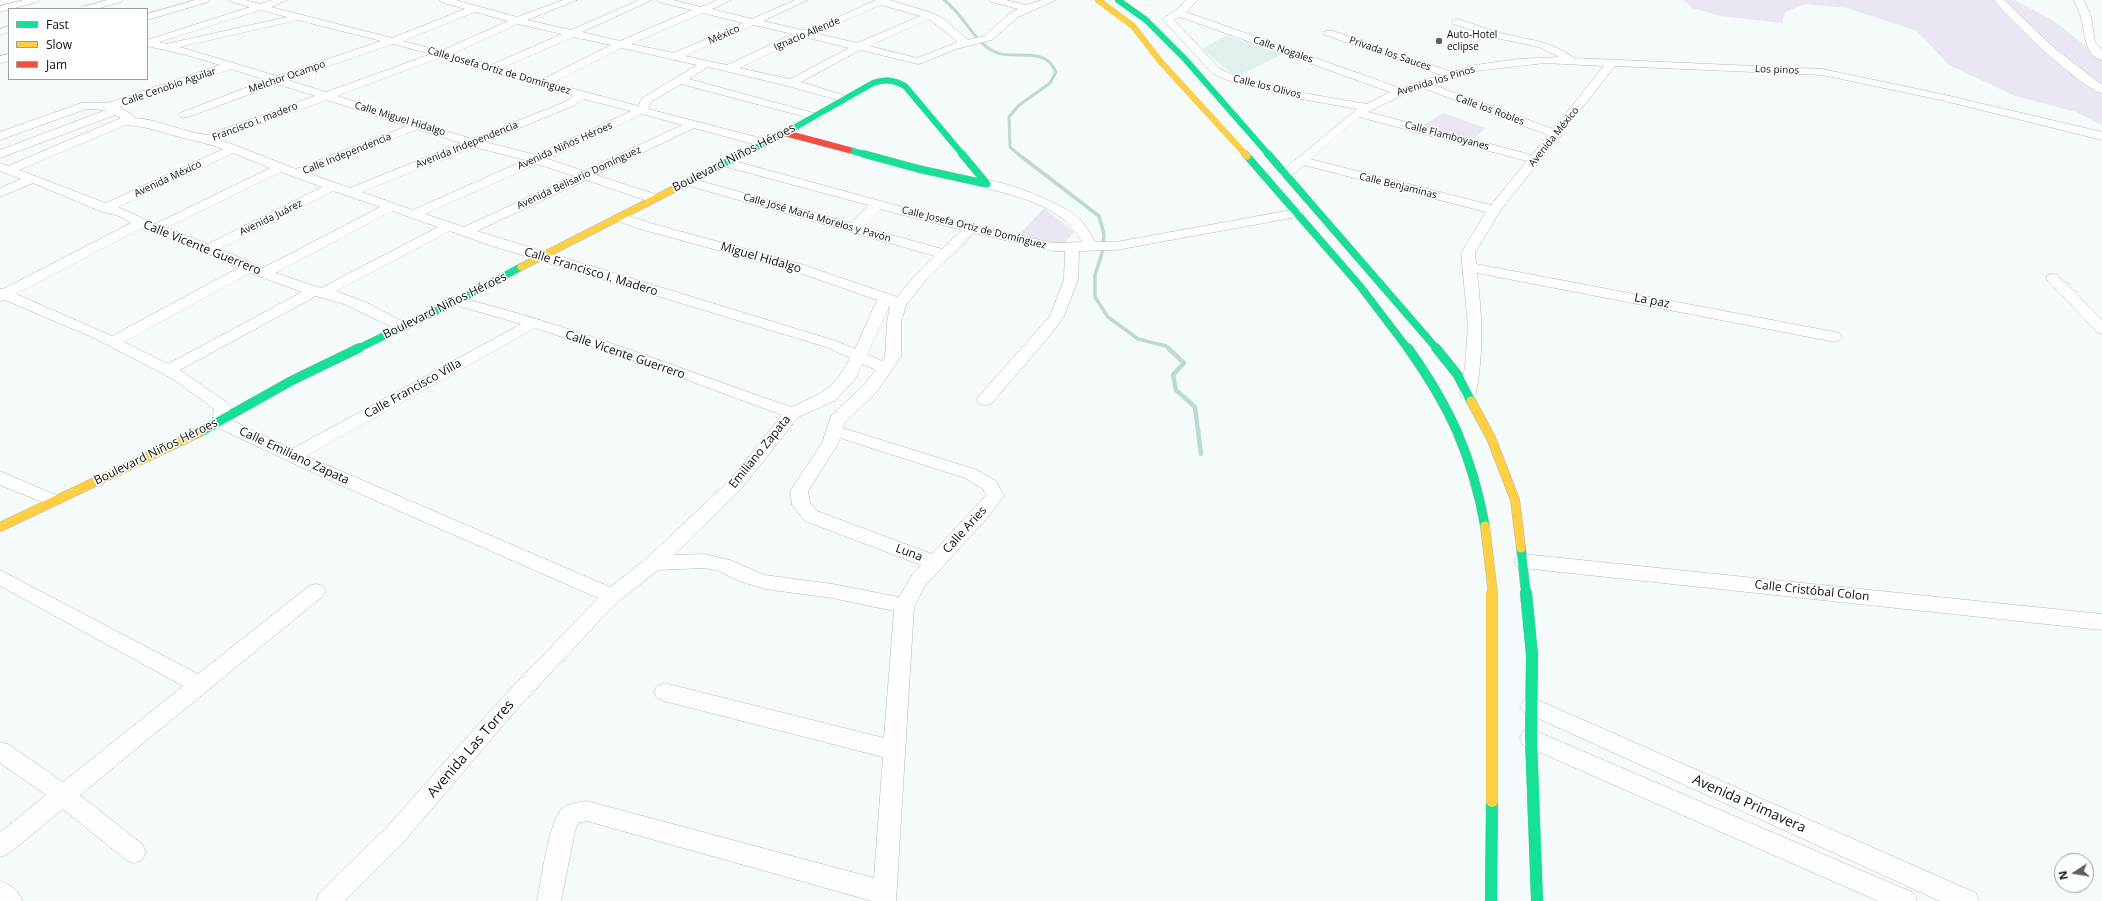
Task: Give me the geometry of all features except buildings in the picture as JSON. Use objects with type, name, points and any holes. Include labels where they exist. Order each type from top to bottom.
[{"type":"main road","points":[[1118,0],[1146,20],[1185,59],[1423,332],[1457,374],[1491,438],[1515,500],[1523,561],[1532,655],[1531,706],[1537,901]]},
{"type":"main road","points":[[1094,2],[1132,26],[1160,61],[1237,144],[1375,305],[1422,369],[1458,428],[1477,481],[1489,550],[1493,599],[1492,901]]},
{"type":"main road","points":[[1150,11],[1163,20],[1185,59]]},
{"type":"main road","name":"Boulevard Niños Héroes","points":[[0,527],[52,500],[102,479],[220,422],[291,381],[404,327],[542,258],[653,198],[690,182],[887,78],[897,81],[905,86],[987,184]]},
{"type":"main road","points":[[785,133],[919,169],[987,184]]},
{"type":"street","points":[[89,8],[118,0]]},
{"type":"street","points":[[148,17],[205,0]]},
{"type":"street","name":"Calle Josefa Ortiz de Domínguez","points":[[234,0],[390,42],[442,54],[582,95],[642,110],[691,125],[764,143]]},
{"type":"street","points":[[148,43],[282,0]]},
{"type":"street","points":[[444,0],[518,21],[674,57]]},
{"type":"street","name":"Francisco i. madero","points":[[208,139],[442,54],[518,21],[572,0]]},
{"type":"street","points":[[491,69],[647,0]]},
{"type":"street","points":[[661,0],[755,21],[918,61],[965,43],[988,38],[1014,15],[1027,8],[1051,0]]},
{"type":"street","points":[[543,83],[575,66],[624,45],[661,26],[726,0]]},
{"type":"street","name":"México","points":[[674,57],[803,0]]},
{"type":"street","points":[[860,0],[880,2],[929,15],[941,22],[965,43]]},
{"type":"street","points":[[994,0],[1027,8]]},
{"type":"street","points":[[1163,20],[1179,13],[1193,0]]},
{"type":"street","points":[[1999,0],[2032,35],[2076,73],[2102,90]]},
{"type":"street","points":[[2079,0],[2086,17],[2090,43],[2102,57]]},
{"type":"street","points":[[0,9],[30,1],[38,8]]},
{"type":"street","name":"Ignacio Allende","points":[[730,68],[804,33],[817,30],[880,2]]},
{"type":"street","name":"Melchor Ocampo","points":[[184,114],[277,80],[390,42],[476,8]]},
{"type":"street","name":"Calle Nogales","points":[[1179,13],[1400,92]]},
{"type":"street","points":[[791,83],[858,47],[929,15]]},
{"type":"street","points":[[166,47],[296,17]]},
{"type":"street","name":"Calle los Olivos","points":[[1163,20],[1216,71],[1231,78],[1362,110]]},
{"type":"street","points":[[1457,22],[1500,36],[1542,44],[1556,50],[1571,61]]},
{"type":"street","name":"Privada los Sauces","points":[[1329,33],[1450,75]]},
{"type":"street","name":"Calle Miguel Hidalgo","points":[[148,43],[189,52],[324,96],[474,142],[536,159],[583,176],[653,198]]},
{"type":"street","name":"México","points":[[674,57],[730,68],[791,83],[845,99]]},
{"type":"street","name":"Avenida los Pinos","points":[[1286,174],[1362,110],[1400,92],[1450,75],[1481,67],[1518,62],[1571,61],[1612,64]]},
{"type":"street","name":"Avenida Niños Héroes","points":[[414,214],[642,110],[646,100],[660,90],[706,64]]},
{"type":"street","name":"Los pinos","points":[[1612,64],[1822,72],[1941,96],[2102,136]]},
{"type":"street","name":"Avenida México","points":[[1468,394],[1473,367],[1475,326],[1468,267],[1468,253],[1494,210],[1536,160],[1612,64]]},
{"type":"street","name":"Calle Cenobio Aguilar","points":[[0,154],[112,109],[229,66]]},
{"type":"street","points":[[680,80],[817,116]]},
{"type":"street","name":"Calle los Robles","points":[[1424,85],[1557,134]]},
{"type":"street","name":"Avenida Independencia","points":[[351,192],[569,104],[582,95]]},
{"type":"street","points":[[0,136],[85,105],[112,109],[127,119],[188,136],[208,139]]},
{"type":"street","name":"Calle Flamboyanes","points":[[1362,110],[1536,160]]},
{"type":"street","points":[[4,169],[127,119]]},
{"type":"street","name":"Calle Independencia","points":[[298,173],[419,125]]},
{"type":"street","name":"Avenida Belisario Domínguez","points":[[467,231],[691,125]]},
{"type":"street","name":"Francisco i. madero","points":[[208,139],[231,150],[298,173]]},
{"type":"street","name":"Avenida México","points":[[105,208],[231,150]]},
{"type":"street","name":"Calle Benjaminas","points":[[1302,161],[1494,210]]},
{"type":"street","name":"Calle Josefa Ortiz de Domínguez","points":[[726,163],[971,229],[1053,247],[1072,248],[1116,246],[1297,214]]},
{"type":"street","points":[[156,228],[280,168]]},
{"type":"street","name":"Calle Vicente Guerrero","points":[[4,169],[105,208],[124,213],[141,223],[209,249],[248,268],[357,305],[404,327]]},
{"type":"street","name":"Calle Francisco I. Madero","points":[[298,173],[542,258],[595,272],[831,344],[860,355],[885,368]]},
{"type":"street","points":[[0,193],[30,180]]},
{"type":"street","name":"Calle José María Morelos y Pavón","points":[[690,182],[944,254]]},
{"type":"street","points":[[987,184],[1027,196],[1070,217],[1095,247]]},
{"type":"street","name":"Avenida Juárez","points":[[209,249],[333,186]]},
{"type":"street","points":[[852,229],[877,204]]},
{"type":"street","points":[[264,273],[392,206]]},
{"type":"street","name":"Miguel Hidalgo","points":[[620,217],[645,226],[799,268],[893,301]]},
{"type":"street","points":[[1,295],[141,223]]},
{"type":"street","points":[[167,371],[319,291],[450,226]]},
{"type":"street","points":[[893,301],[921,277],[971,229]]},
{"type":"street","points":[[985,400],[1047,330],[1057,316],[1071,280],[1072,248]]},
{"type":"street","name":"La paz","points":[[1468,267],[1566,284],[1835,337]]},
{"type":"street","points":[[112,342],[248,268]]},
{"type":"street","points":[[2053,278],[2102,329]]},
{"type":"street","points":[[1,295],[112,342],[179,376],[222,407],[220,422]]},
{"type":"street","name":"Calle Vicente Guerrero","points":[[457,301],[534,323],[646,360],[700,381],[792,413]]},
{"type":"street","name":"Emiliano Zapata","points":[[612,596],[654,563],[736,484],[792,413],[829,397],[848,377],[876,323],[893,301]]},
{"type":"street","name":"Luna","points":[[885,897],[893,750],[904,606],[919,580],[935,563],[811,516],[801,505],[799,492],[830,444],[835,431],[834,425],[837,420],[870,389],[893,356],[893,301]]},
{"type":"street","name":"Calle Francisco Villa","points":[[292,456],[534,323]]},
{"type":"street","name":"Calle Emiliano Zapata","points":[[220,422],[344,480],[612,596]]},
{"type":"street","name":"Calle Aries","points":[[835,431],[971,474],[990,485],[995,496],[935,563]]},
{"type":"street","points":[[0,477],[16,486],[52,500]]},
{"type":"street","points":[[654,563],[704,560],[723,565],[746,576],[765,582],[832,591],[904,606]]},
{"type":"street","name":"Calle Cristóbal Colon","points":[[1523,561],[2102,622]]},
{"type":"street","points":[[0,577],[45,603],[199,684]]},
{"type":"street","points":[[0,846],[62,794],[316,591]]},
{"type":"street","name":"Avenida Las Torres","points":[[328,901],[394,836],[509,704],[612,596]]},
{"type":"street","points":[[664,692],[893,750]]},
{"type":"street","name":"Avenida Primavera","points":[[1531,706],[1967,901]]},
{"type":"street","name":"Avenida Primavera","points":[[1532,738],[1905,901]]},
{"type":"street","points":[[0,751],[62,794],[134,852]]},
{"type":"street","points":[[549,901],[563,828],[569,817],[574,813],[587,811],[885,897]]},
{"type":"street","points":[[0,892],[11,901]]},
{"type":"shaded area","points":[[1684,0],[2014,0],[2054,21],[2102,59],[2102,125],[2076,112],[2015,96],[1949,65],[1917,31],[1847,8],[1806,4],[1785,12],[1782,23],[1721,16],[1692,8]]},
{"type":"shaded area","points":[[1226,36],[1283,54],[1237,76],[1232,74],[1202,49]]},
{"type":"shaded area","points":[[1443,113],[1486,128],[1473,140],[1422,126]]},
{"type":"shaded area","points":[[1044,208],[1074,232],[1062,246],[1019,235]]},
{"type":"waterway","points":[[944,0],[951,6],[974,35],[987,47],[1001,54],[1031,55],[1044,58],[1051,64],[1056,72],[1050,83],[1018,106],[1009,117],[1010,147],[1019,155]]},
{"type":"waterway","points":[[1018,154],[1099,216],[1104,234],[1102,253],[1095,275],[1095,297],[1108,317],[1138,339],[1166,346],[1170,349]]},
{"type":"waterway","points":[[1168,348],[1184,363],[1173,375],[1176,390],[1195,407],[1201,454]]},
{"type":"traffic: fast","points":[[1118,0],[1146,20],[1185,59],[1403,308],[1457,374],[1471,401]]},
{"type":"traffic: fast","points":[[672,190],[785,133],[873,83],[885,80],[897,82],[905,86],[987,184],[919,169],[849,150]]},
{"type":"traffic: fast","points":[[1247,156],[1360,286],[1412,354],[1435,390],[1462,439],[1471,463],[1485,526]]},
{"type":"traffic: fast","points":[[200,432],[291,381],[457,301],[521,267]]},
{"type":"traffic: fast","points":[[1521,548],[1532,655],[1531,738],[1537,901]]},
{"type":"traffic: fast","points":[[1491,901],[1492,801]]},
{"type":"traffic: slow","points":[[1098,0],[1133,26],[1160,61],[1247,156]]},
{"type":"traffic: slow","points":[[521,267],[672,190]]},
{"type":"traffic: slow","points":[[1471,401],[1491,438],[1515,500],[1521,548]]},
{"type":"traffic: slow","points":[[0,527],[74,490],[200,432]]},
{"type":"traffic: slow","points":[[1485,526],[1489,550],[1493,599],[1492,801]]},
{"type":"traffic: jam","points":[[785,133],[849,150]]},
{"type":"place","name":"Auto-Hotel eclipse","points":[[1439,41]]}]
